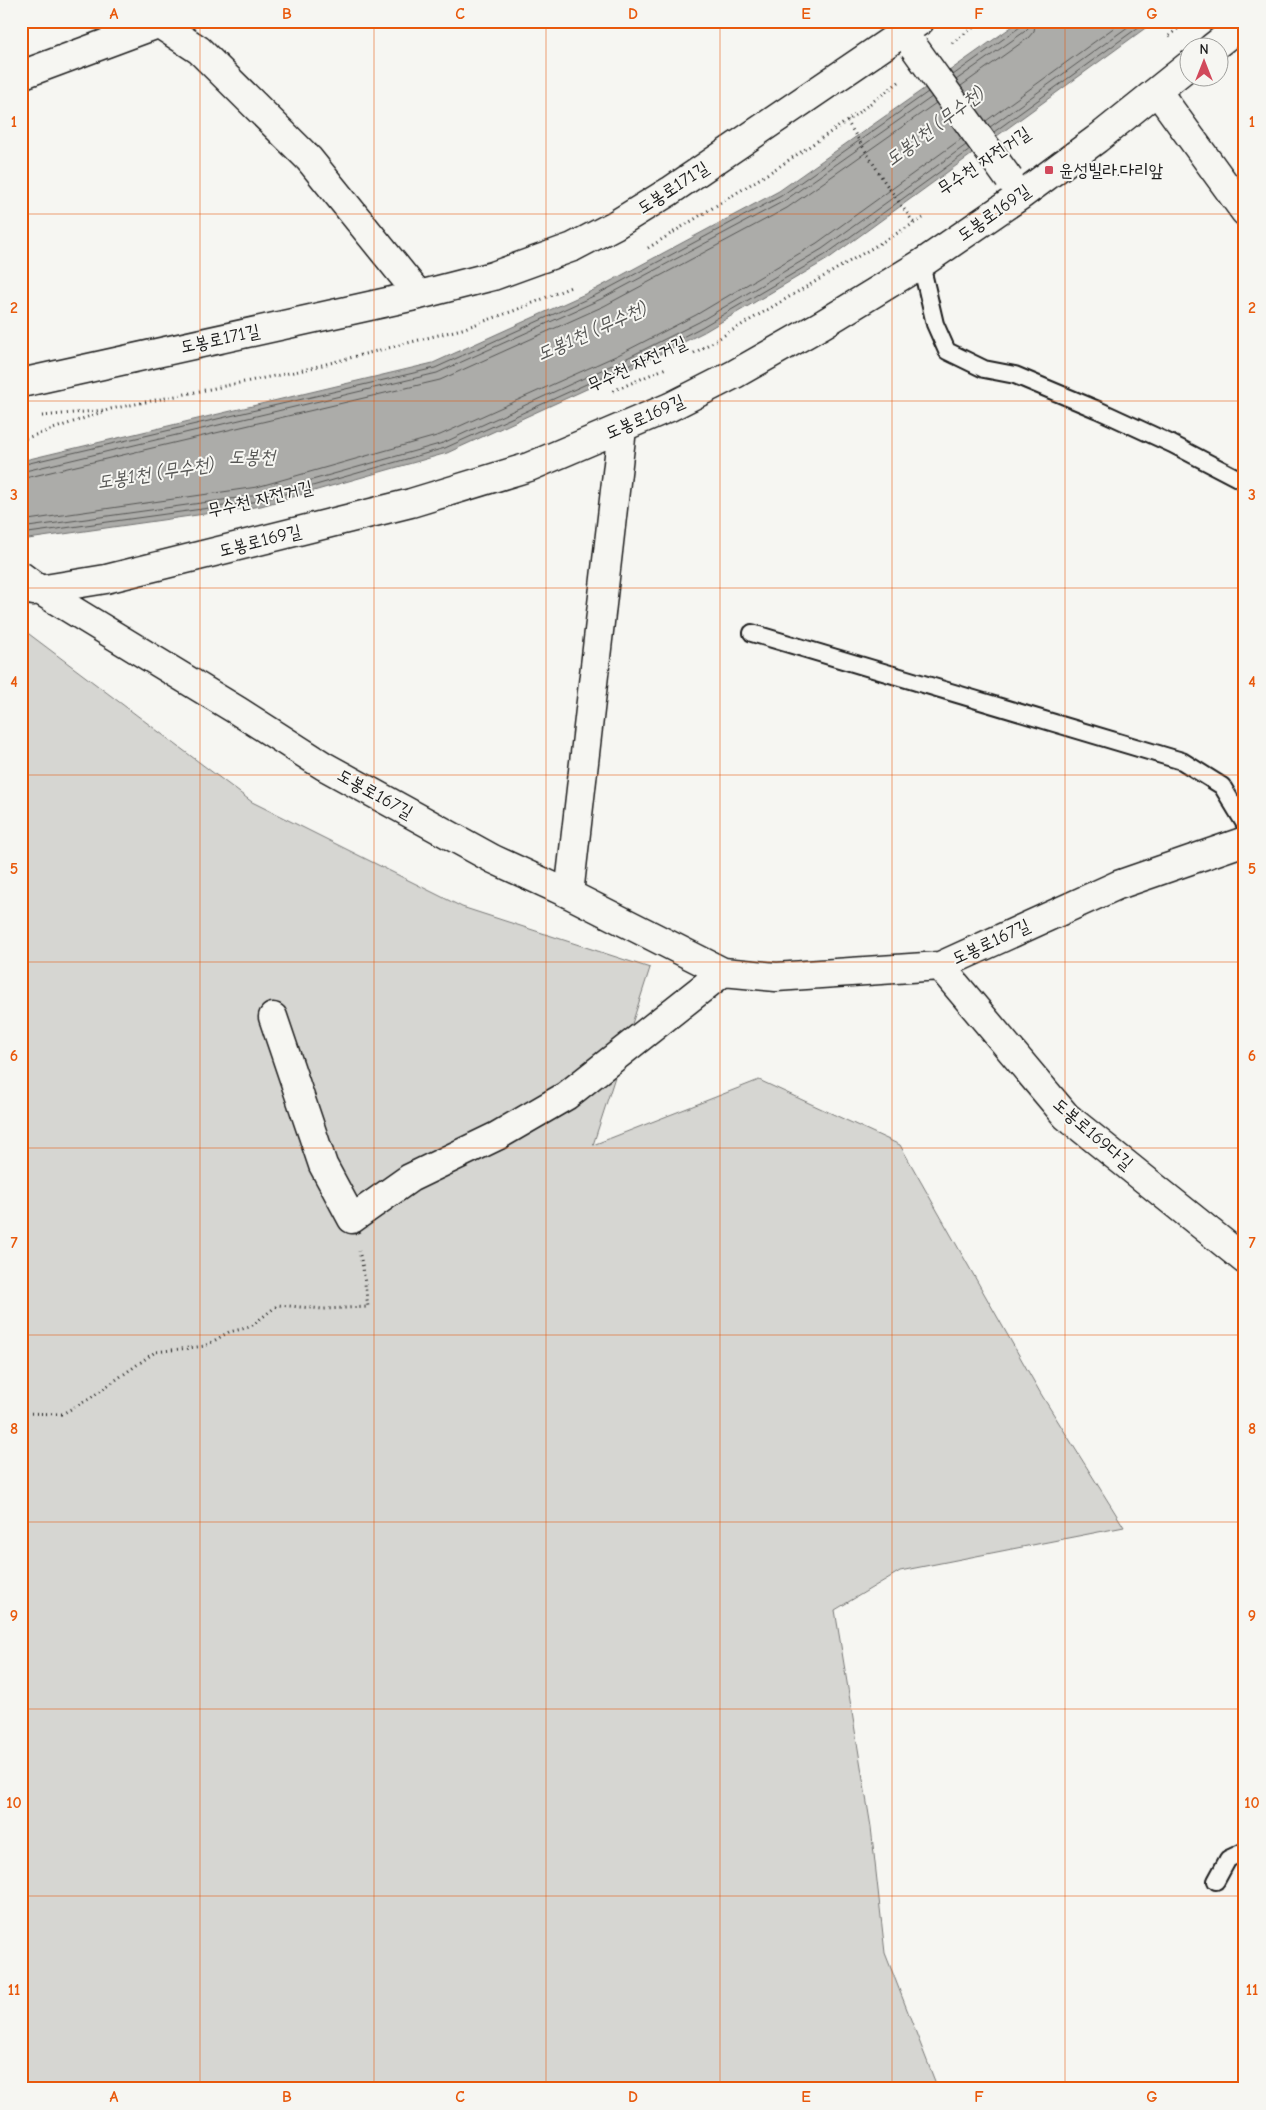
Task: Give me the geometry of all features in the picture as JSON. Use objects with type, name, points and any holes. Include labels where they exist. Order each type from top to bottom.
[{"type":"street","points":[[21,75],[160,22],[199,50],[309,159],[419,295]]},
{"type":"street","points":[[1225,38],[1245,22]]},
{"type":"street","points":[[908,30],[1014,187]]},
{"type":"street","name":"도봉로171길","points":[[21,383],[419,295],[493,276],[538,261],[573,247],[616,225],[670,191],[908,30]]},
{"type":"street","name":"도봉로169길","points":[[27,584],[115,577],[411,503],[529,467],[622,429],[735,374],[823,324],[921,264],[1014,187],[1097,139],[1178,74]]},
{"type":"street","points":[[1157,91],[1245,212]]},
{"type":"street","points":[[569,894],[622,429]]},
{"type":"street","name":"도봉로167길","points":[[27,584],[238,711],[324,766],[493,859],[569,894],[723,972],[776,977],[940,966],[1118,885],[1245,840]]},
{"type":"street","name":"도봉로169다길","points":[[940,966],[1066,1116],[1245,1260]]},
{"type":"street","points":[[273,1017],[322,1165],[352,1219],[410,1178],[497,1136],[566,1096],[723,972]]},
{"type":"lane","points":[[921,264],[935,324],[947,351],[984,369],[1015,375],[1098,410],[1172,444],[1245,482]]},
{"type":"lane","points":[[752,633],[1182,761],[1222,786],[1245,824]]},
{"type":"lane","points":[[1216,1881],[1228,1859],[1245,1851]]},
{"type":"path","points":[[1164,40],[1187,21]]},
{"type":"path","points":[[847,121],[886,184],[914,223]]},
{"type":"path","name":"무수천 자전거길","points":[[691,356],[930,214]]},
{"type":"path","name":"무수천 자전거길","points":[[610,392],[673,364]]},
{"type":"path","points":[[41,416],[111,409]]},
{"type":"path","points":[[21,1413],[62,1414],[89,1399],[155,1352],[205,1346],[229,1332],[250,1327],[278,1306],[323,1309],[368,1307],[363,1268],[352,1219]]},
{"type":"shaded area","points":[[21,628],[252,802],[462,907],[650,968],[593,1145],[759,1080],[900,1145],[1041,1394],[1124,1527],[900,1571],[835,1610],[871,1827],[885,1953],[938,2089],[21,2089]]},
{"type":"water","name":"도봉천","points":[[1020,21],[1155,21],[828,259],[704,332],[626,371],[447,453],[261,506],[21,540],[21,461],[433,363],[596,289],[779,191]]},
{"type":"place","name":"윤성빌라.다리앞","points":[[1049,170]]},
{"type":"water label","name":"도봉1천 (무수천)","points":[[935,126]]},
{"type":"water label","name":"도봉1천 (무수천)","points":[[592,331]]},
{"type":"water label","name":"도봉1천 (무수천)","points":[[156,473]]}]
